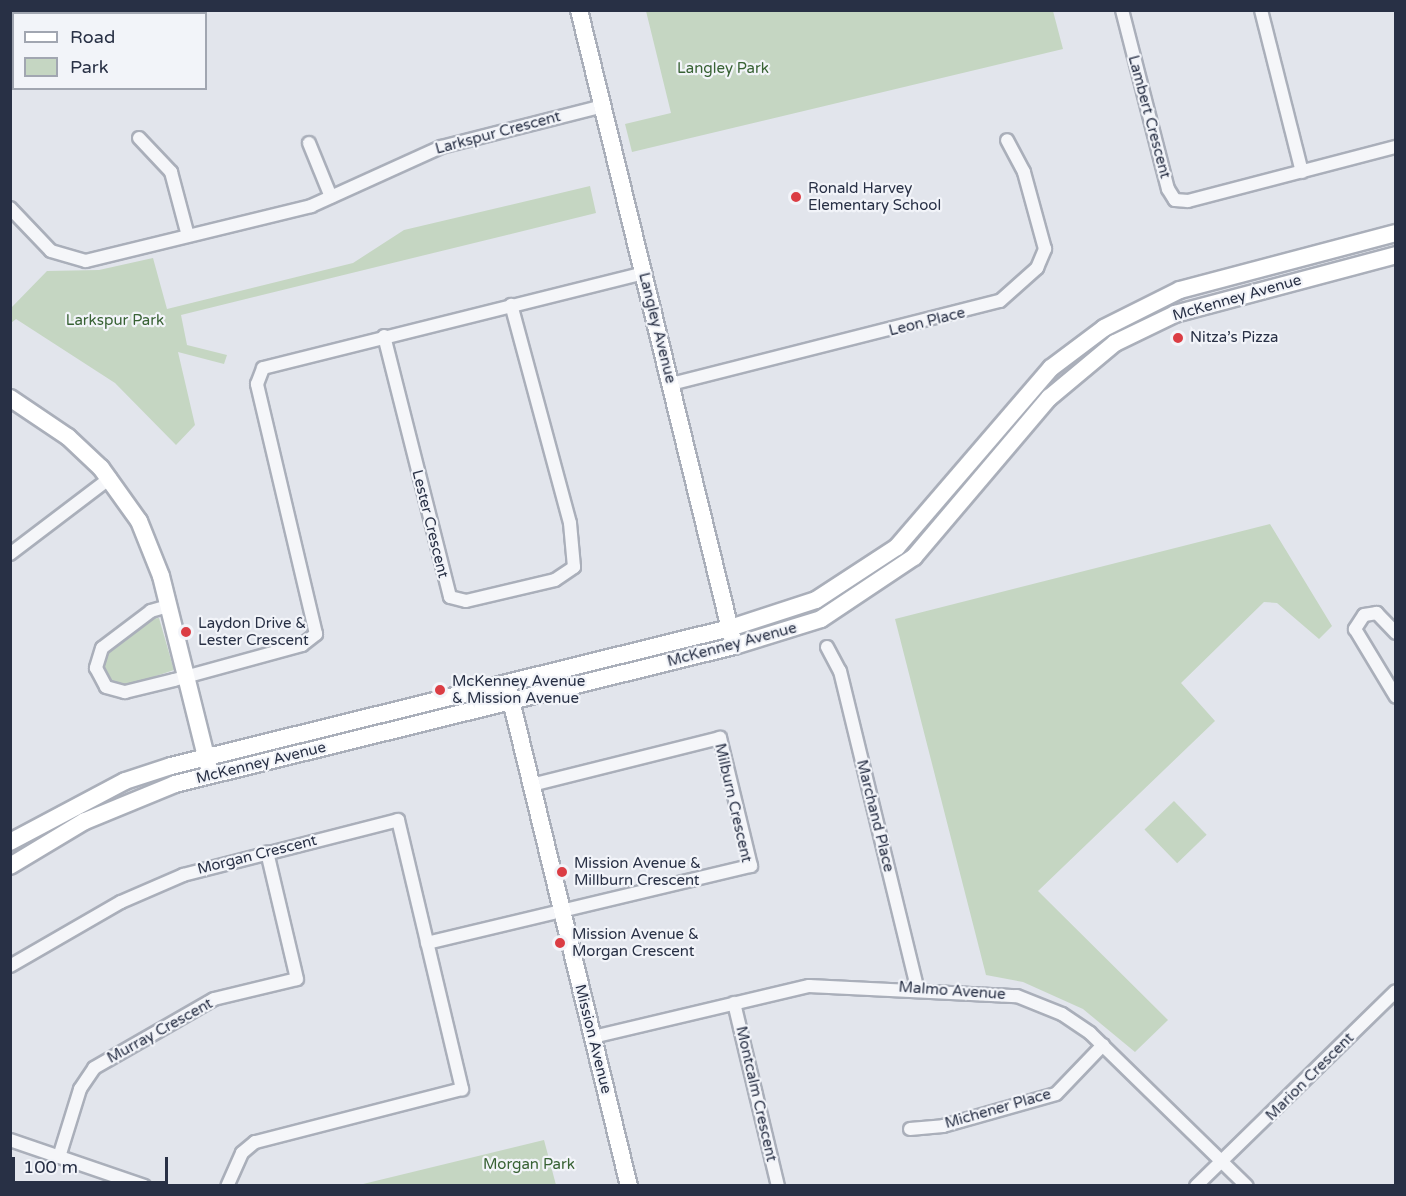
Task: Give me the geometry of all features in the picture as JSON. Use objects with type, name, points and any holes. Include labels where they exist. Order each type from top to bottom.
[{"type":"main road","name":"Langley Avenue","points":[[579,10],[734,646]]},
{"type":"main road","name":"McKenney Avenue","points":[[10,842],[125,781],[206,756],[730,628],[816,600],[897,547],[1051,368],[1114,322],[1180,290],[1395,233]]},
{"type":"main road","name":"McKenney Avenue","points":[[10,866],[117,806],[210,774],[734,646],[821,619],[914,557],[1049,398],[1115,343],[1175,314],[1395,255]]},
{"type":"main road","points":[[10,398],[68,436],[110,478],[145,533],[168,606],[210,774]]},
{"type":"main road","name":"Mission Avenue","points":[[506,683],[630,1185]]},
{"type":"street","name":"Lambert Crescent","points":[[1122,10],[1172,197],[1188,201],[1395,147]]},
{"type":"street","points":[[1261,10],[1302,172]]},
{"type":"street","name":"Larkspur Crescent","points":[[10,208],[40,242],[78,262],[188,236],[331,197],[452,143],[603,106]]},
{"type":"street","points":[[139,138],[171,172],[188,236]]},
{"type":"street","name":"Leon Place","points":[[671,384],[1000,301],[1037,268],[1045,249],[1024,172],[1007,140]]},
{"type":"street","points":[[309,143],[331,197]]},
{"type":"street","points":[[168,606],[151,611],[106,645],[97,673],[106,687],[120,693],[314,638],[317,625],[257,377],[272,364],[644,273]]},
{"type":"street","name":"Lester Crescent","points":[[384,336],[450,597],[466,601],[555,580],[574,567],[570,523],[511,305]]},
{"type":"street","points":[[10,554],[110,478]]},
{"type":"street","points":[[1395,633],[1377,613],[1364,615],[1355,629],[1395,697]]},
{"type":"street","name":"Marchand Place","points":[[827,647],[840,671],[917,987]]},
{"type":"street","name":"Milburn Crescent","points":[[532,785],[720,738],[751,866],[561,909]]},
{"type":"street","name":"Morgan Crescent","points":[[10,966],[150,888],[267,852],[398,820],[462,1089],[255,1142],[242,1153],[227,1185]]},
{"type":"street","name":"Murray Crescent","points":[[59,1157],[80,1089],[94,1068],[214,999],[297,980],[267,852]]},
{"type":"street","points":[[427,942],[561,909]]},
{"type":"street","name":"Malmo Avenue","points":[[593,1037],[809,986],[917,987],[1031,1000],[1062,1014],[1103,1045],[1247,1185]]},
{"type":"street","name":"Marion Crescent","points":[[1222,1161],[1395,991]]},
{"type":"street","name":"Montcalm Crescent","points":[[734,1003],[778,1185]]},
{"type":"street","name":"Michener Place","points":[[910,1129],[943,1126],[1056,1094],[1103,1045]]},
{"type":"street","points":[[10,1140],[144,1185]]},
{"type":"street","points":[[1196,1185],[1222,1161]]},
{"type":"green space","name":"Langley Park","points":[[646,11],[1053,11],[1063,49],[632,152],[625,124],[671,113]]},
{"type":"green space","name":"Larkspur Park","points":[[590,186],[596,213],[181,315],[187,345],[227,355],[224,364],[178,352],[195,425],[176,445],[115,383],[16,319],[11,323],[11,308],[47,271],[99,270],[153,258],[167,309],[353,263],[404,230]]},
{"type":"green space","points":[[1270,524],[1332,626],[1319,639],[1277,603],[1264,602],[1181,683],[1215,721],[1038,891],[1168,1020],[1135,1052],[1083,1009],[1023,982],[986,975],[895,619]]},
{"type":"green space","points":[[159,618],[174,670],[123,687],[107,682],[101,667],[106,653],[149,619]]},
{"type":"green space","points":[[1174,801],[1207,835],[1177,863],[1145,829]]},
{"type":"green space","name":"Morgan Park","points":[[544,1140],[556,1185],[359,1185]]},
{"type":"place","name":"Ronald Harvey Elementary School","points":[[796,197]]},
{"type":"place","name":"Nitza’s Pizza","points":[[1178,338]]},
{"type":"place","name":"Laydon Drive & Lester Crescent","points":[[186,632]]},
{"type":"place","name":"McKenney Avenue & Mission Avenue","points":[[440,690]]},
{"type":"place","name":"Mission Avenue & Millburn Crescent","points":[[562,872]]},
{"type":"place","name":"Mission Avenue & Morgan Crescent","points":[[560,943]]}]
